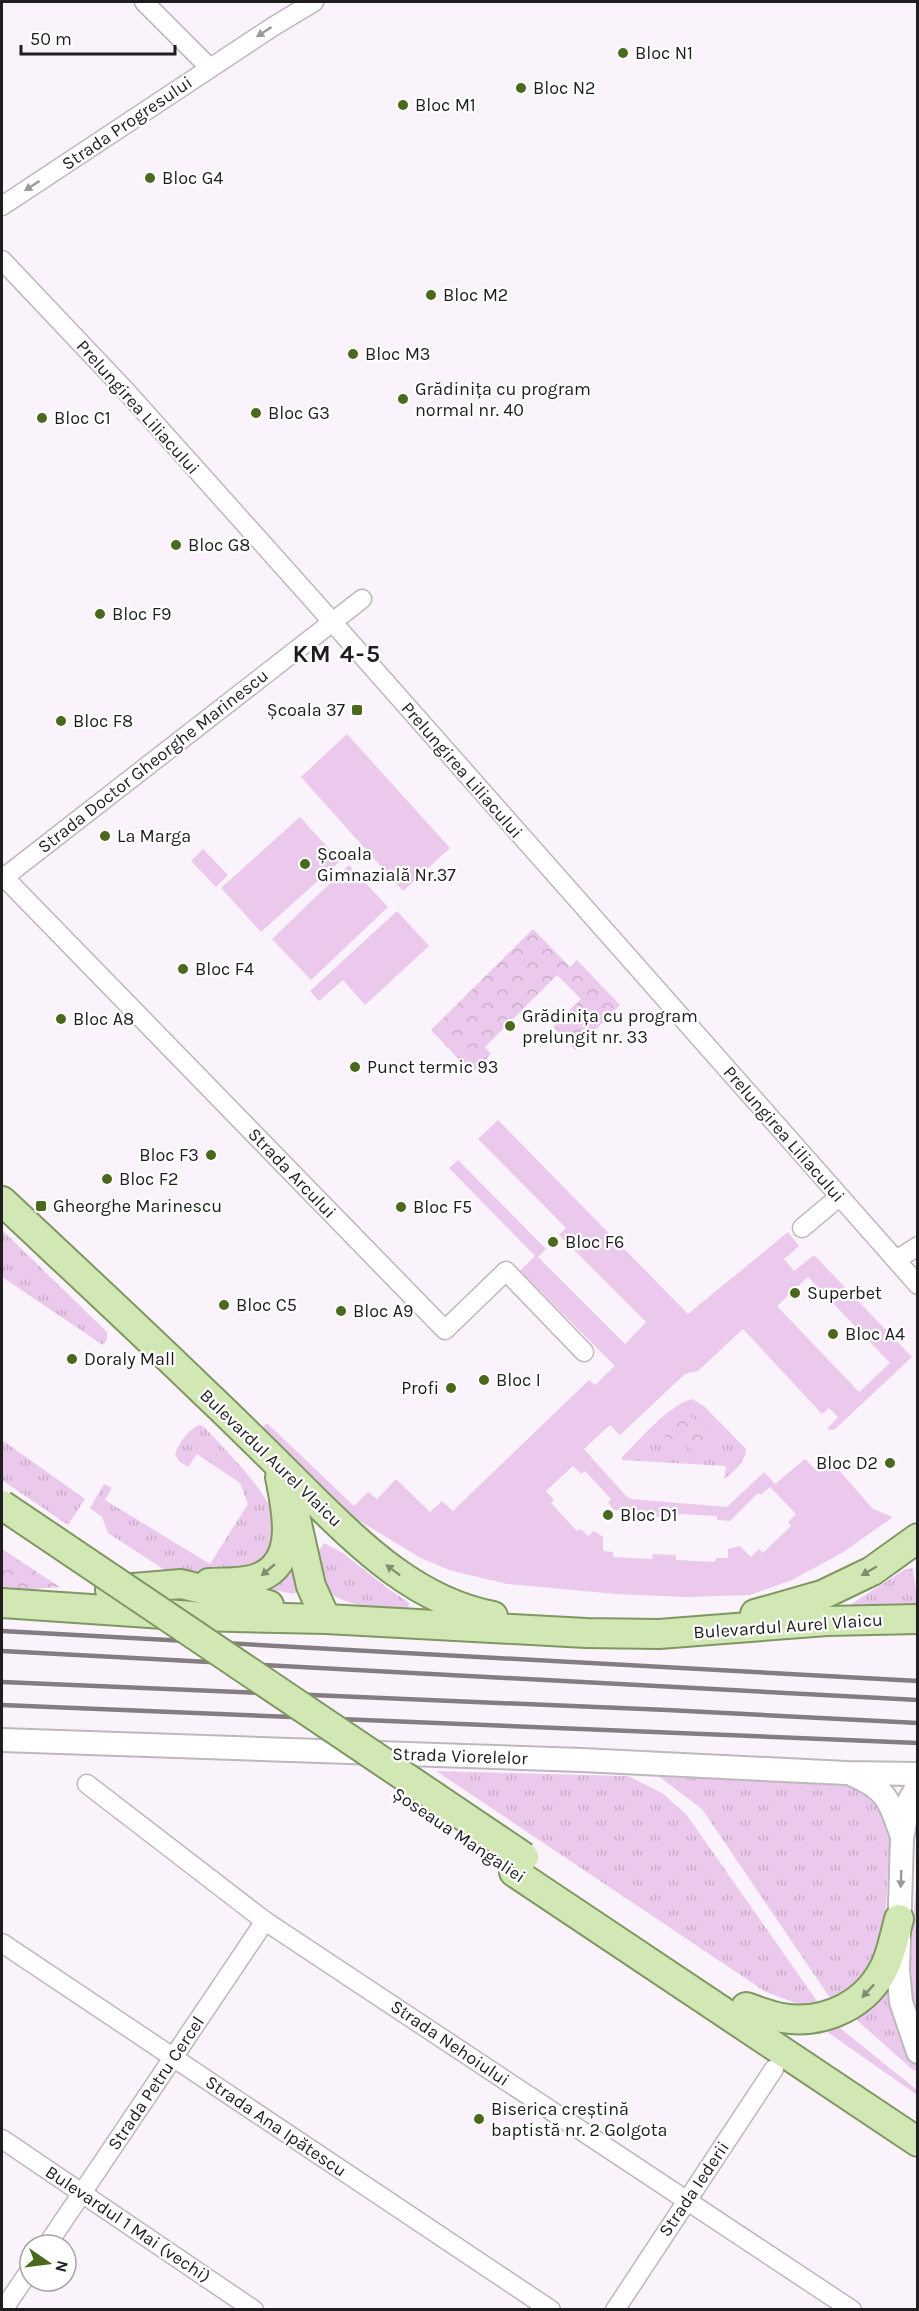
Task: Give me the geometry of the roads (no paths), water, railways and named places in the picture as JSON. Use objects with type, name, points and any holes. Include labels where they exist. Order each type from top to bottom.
[{"type":"main road","name":"Bulevardul Aurel Vlaicu","points":[[2,1201],[366,1549],[404,1578],[463,1609],[586,1633]]},
{"type":"main road","points":[[258,1445],[280,1477],[295,1514],[311,1586],[326,1619]]},
{"type":"main road","points":[[2,1601],[260,1577],[271,1570],[280,1558],[286,1541],[288,1527],[280,1477]]},
{"type":"main road","name":"Șoseaua Mangaliei","points":[[2,1505],[918,2142]]},
{"type":"main road","name":"Șoseaua Mangaliei","points":[[2,1525],[519,1864],[746,2007],[918,2120]]},
{"type":"main road","name":"Bulevardul Aurel Vlaicu","points":[[659,1634],[771,1611],[822,1595],[872,1571],[918,1538]]},
{"type":"main road","points":[[181,1584],[326,1619]]},
{"type":"main road","points":[[419,1624],[429,1618],[432,1610],[427,1592]]},
{"type":"main road","points":[[2,1601],[193,1616],[326,1619]]},
{"type":"main road","name":"Bulevardul Aurel Vlaicu","points":[[326,1619],[586,1633],[659,1634],[827,1621],[918,1619]]},
{"type":"main road","points":[[746,2007],[781,2018],[800,2019],[818,2017],[851,2006],[866,1995],[886,1964],[899,1919]]},
{"type":"street","points":[[144,2],[210,68]]},
{"type":"street","name":"Strada Progresului","points":[[2,206],[314,2]]},
{"type":"street","name":"Prelungirea Liliacului","points":[[2,260],[126,391],[918,1285]]},
{"type":"street","name":"Strada Doctor Gheorghe Marinescu","points":[[2,877],[362,599]]},
{"type":"street","name":"Strada Arcului","points":[[2,877],[445,1330],[506,1271],[584,1352]]},
{"type":"street","points":[[802,1228],[839,1197]]},
{"type":"street","points":[[896,1260],[918,1246]]},
{"type":"street","name":"Strada Viorelelor","points":[[2,1740],[918,1774]]},
{"type":"street","points":[[846,1773],[870,1782],[882,1791],[890,1802],[902,1839]]},
{"type":"street","name":"Strada Nehoiului","points":[[87,1784],[265,1921],[852,2310]]},
{"type":"street","points":[[918,1785],[909,1801],[902,1839],[898,1970],[901,2002],[918,2052]]},
{"type":"street","name":"Strada Petru Cercel","points":[[55,2233],[265,1921]]},
{"type":"street","name":"Strada Ana Ipătescu","points":[[2,1943],[551,2310]]},
{"type":"street","name":"Strada Iederii","points":[[615,2310],[774,2069]]},
{"type":"street","name":"Bulevardul 1 Mai (vechi)","points":[[2,2139],[254,2310]]},
{"type":"street","points":[[3,2310],[18,2288]]},
{"type":"railway","points":[[2,1631],[918,1681]]},
{"type":"railway","points":[[2,1651],[918,1700]]},
{"type":"railway","points":[[2,1682],[918,1723]]},
{"type":"railway","points":[[2,1705],[918,1743]]},
{"type":"place","name":"Bloc N1","points":[[623,53]]},
{"type":"place","name":"Bloc N2","points":[[521,88]]},
{"type":"place","name":"Bloc M1","points":[[403,105]]},
{"type":"place","name":"Bloc G4","points":[[150,178]]},
{"type":"place","name":"Bloc M2","points":[[431,295]]},
{"type":"place","name":"Bloc M3","points":[[353,354]]},
{"type":"place","name":"Grădinița cu program normal nr. 40","points":[[403,399]]},
{"type":"place","name":"Bloc G3","points":[[256,413]]},
{"type":"place","name":"Bloc C1","points":[[42,418]]},
{"type":"place","name":"Bloc G8","points":[[176,545]]},
{"type":"place","name":"Bloc F9","points":[[100,614]]},
{"type":"place","name":"Școala 37","points":[[357,710]]},
{"type":"place","name":"Bloc F8","points":[[61,721]]},
{"type":"place","name":"La Marga","points":[[105,836]]},
{"type":"place","name":"Școala Gimnazială Nr.37","points":[[305,864]]},
{"type":"place","name":"Bloc F4","points":[[183,969]]},
{"type":"place","name":"Bloc A8","points":[[61,1019]]},
{"type":"place","name":"Grădinița cu program prelungit nr. 33","points":[[510,1026]]},
{"type":"place","name":"Punct termic 93","points":[[355,1067]]},
{"type":"place","name":"Bloc F3","points":[[211,1155]]},
{"type":"place","name":"Bloc F2","points":[[107,1179]]},
{"type":"place","name":"Gheorghe Marinescu","points":[[41,1206]]},
{"type":"place","name":"Bloc F5","points":[[401,1207]]},
{"type":"place","name":"Bloc F6","points":[[553,1242]]},
{"type":"place","name":"Superbet","points":[[795,1293]]},
{"type":"place","name":"Bloc C5","points":[[224,1305]]},
{"type":"place","name":"Bloc A9","points":[[341,1311]]},
{"type":"place","name":"Bloc A4","points":[[833,1334]]},
{"type":"place","name":"Doraly Mall","points":[[72,1359]]},
{"type":"place","name":"Bloc I","points":[[484,1380]]},
{"type":"place","name":"Profi","points":[[451,1388]]},
{"type":"place","name":"Bloc D2","points":[[890,1463]]},
{"type":"place","name":"Bloc D1","points":[[608,1515]]},
{"type":"place","name":"Biserica creștină baptistă nr. 2 Golgota","points":[[479,2119]]},
{"type":"district","name":"KM 4-5","points":[[337,654]]}]
